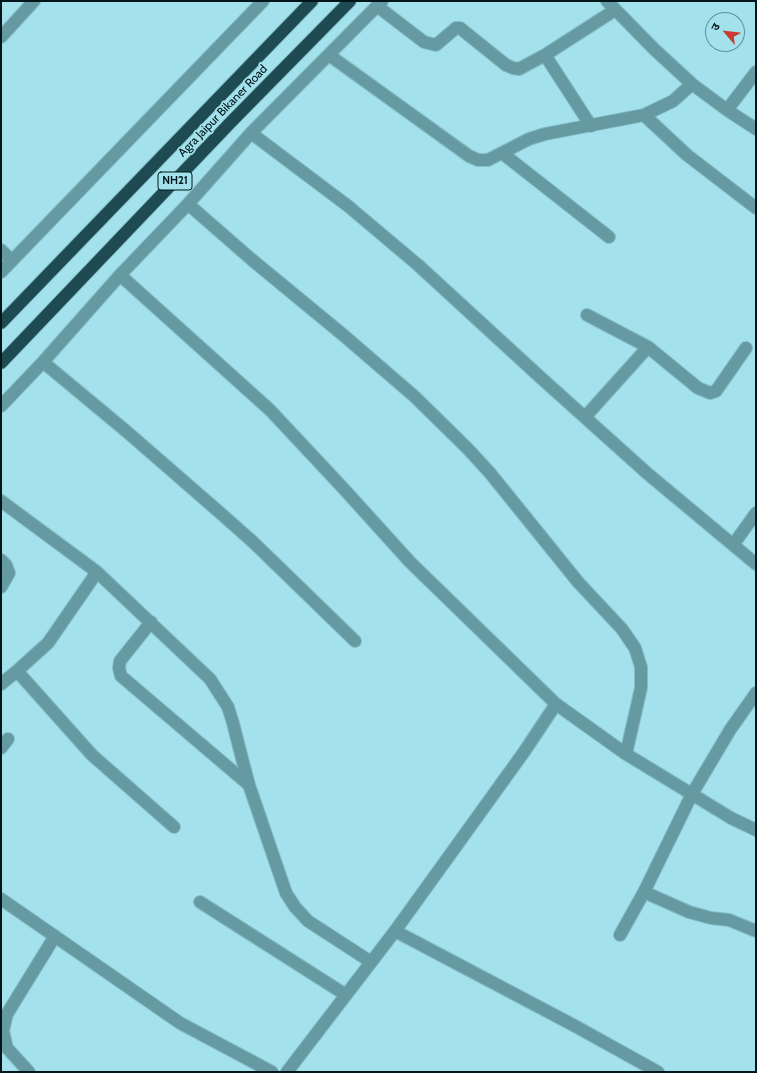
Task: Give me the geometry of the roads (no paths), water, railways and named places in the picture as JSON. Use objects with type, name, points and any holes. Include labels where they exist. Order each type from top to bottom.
[{"type":"highway","name":"Agra Jaipur Bikaner Road","points":[[1,323],[312,1]]},
{"type":"highway","name":"Agra Jaipur Bikaner Road","points":[[1,363],[231,122],[350,1]]},
{"type":"street","points":[[1,38],[34,1]]},
{"type":"street","points":[[1,272],[263,1]]},
{"type":"street","points":[[1,406],[251,134],[379,4],[424,42],[430,45],[436,45],[456,28],[460,28],[506,65],[519,69],[545,55],[611,6],[692,84],[756,129]]},
{"type":"street","points":[[329,54],[469,156],[478,160],[488,160],[529,139],[545,134],[644,115],[673,101],[692,84]]},
{"type":"street","points":[[545,55],[592,126]]},
{"type":"street","points":[[727,110],[756,72]]},
{"type":"street","points":[[644,115],[687,155],[756,208]]},
{"type":"street","points":[[251,134],[342,202],[418,265],[648,474],[756,564]]},
{"type":"street","points":[[502,153],[609,237]]},
{"type":"street","points":[[188,204],[419,401],[490,473],[578,582],[622,629],[635,648],[641,667],[641,688],[626,754]]},
{"type":"street","points":[[1,250],[12,261]]},
{"type":"street","points":[[120,275],[270,410],[349,493],[410,562],[556,704],[626,754],[730,818],[756,830]]},
{"type":"street","points":[[588,315],[648,347],[698,388],[710,392],[716,391],[746,348]]},
{"type":"street","points":[[585,417],[648,347]]},
{"type":"street","points":[[43,362],[213,506],[355,641]]},
{"type":"street","points":[[1,501],[97,572],[210,680],[222,696],[234,722],[249,785],[286,893],[295,907],[308,921],[371,962]]},
{"type":"street","points":[[733,545],[756,513]]},
{"type":"street","points":[[1,560],[6,565],[8,573],[1,587]]},
{"type":"street","points":[[1,684],[48,643],[97,572]]},
{"type":"street","points":[[150,622],[120,661],[122,676],[249,785]]},
{"type":"street","points":[[17,671],[92,755],[174,827]]},
{"type":"street","points":[[620,935],[644,892],[692,794],[730,730],[756,693]]},
{"type":"street","points":[[288,1072],[395,931],[524,752],[556,704]]},
{"type":"street","points":[[644,892],[689,912],[711,918],[729,920],[756,931]]},
{"type":"street","points":[[1,899],[180,1023],[272,1072]]},
{"type":"street","points":[[200,902],[346,996]]},
{"type":"street","points":[[395,931],[575,1026],[658,1072]]},
{"type":"street","points":[[29,1072],[7,1048],[3,1031],[7,1014],[55,936]]}]
